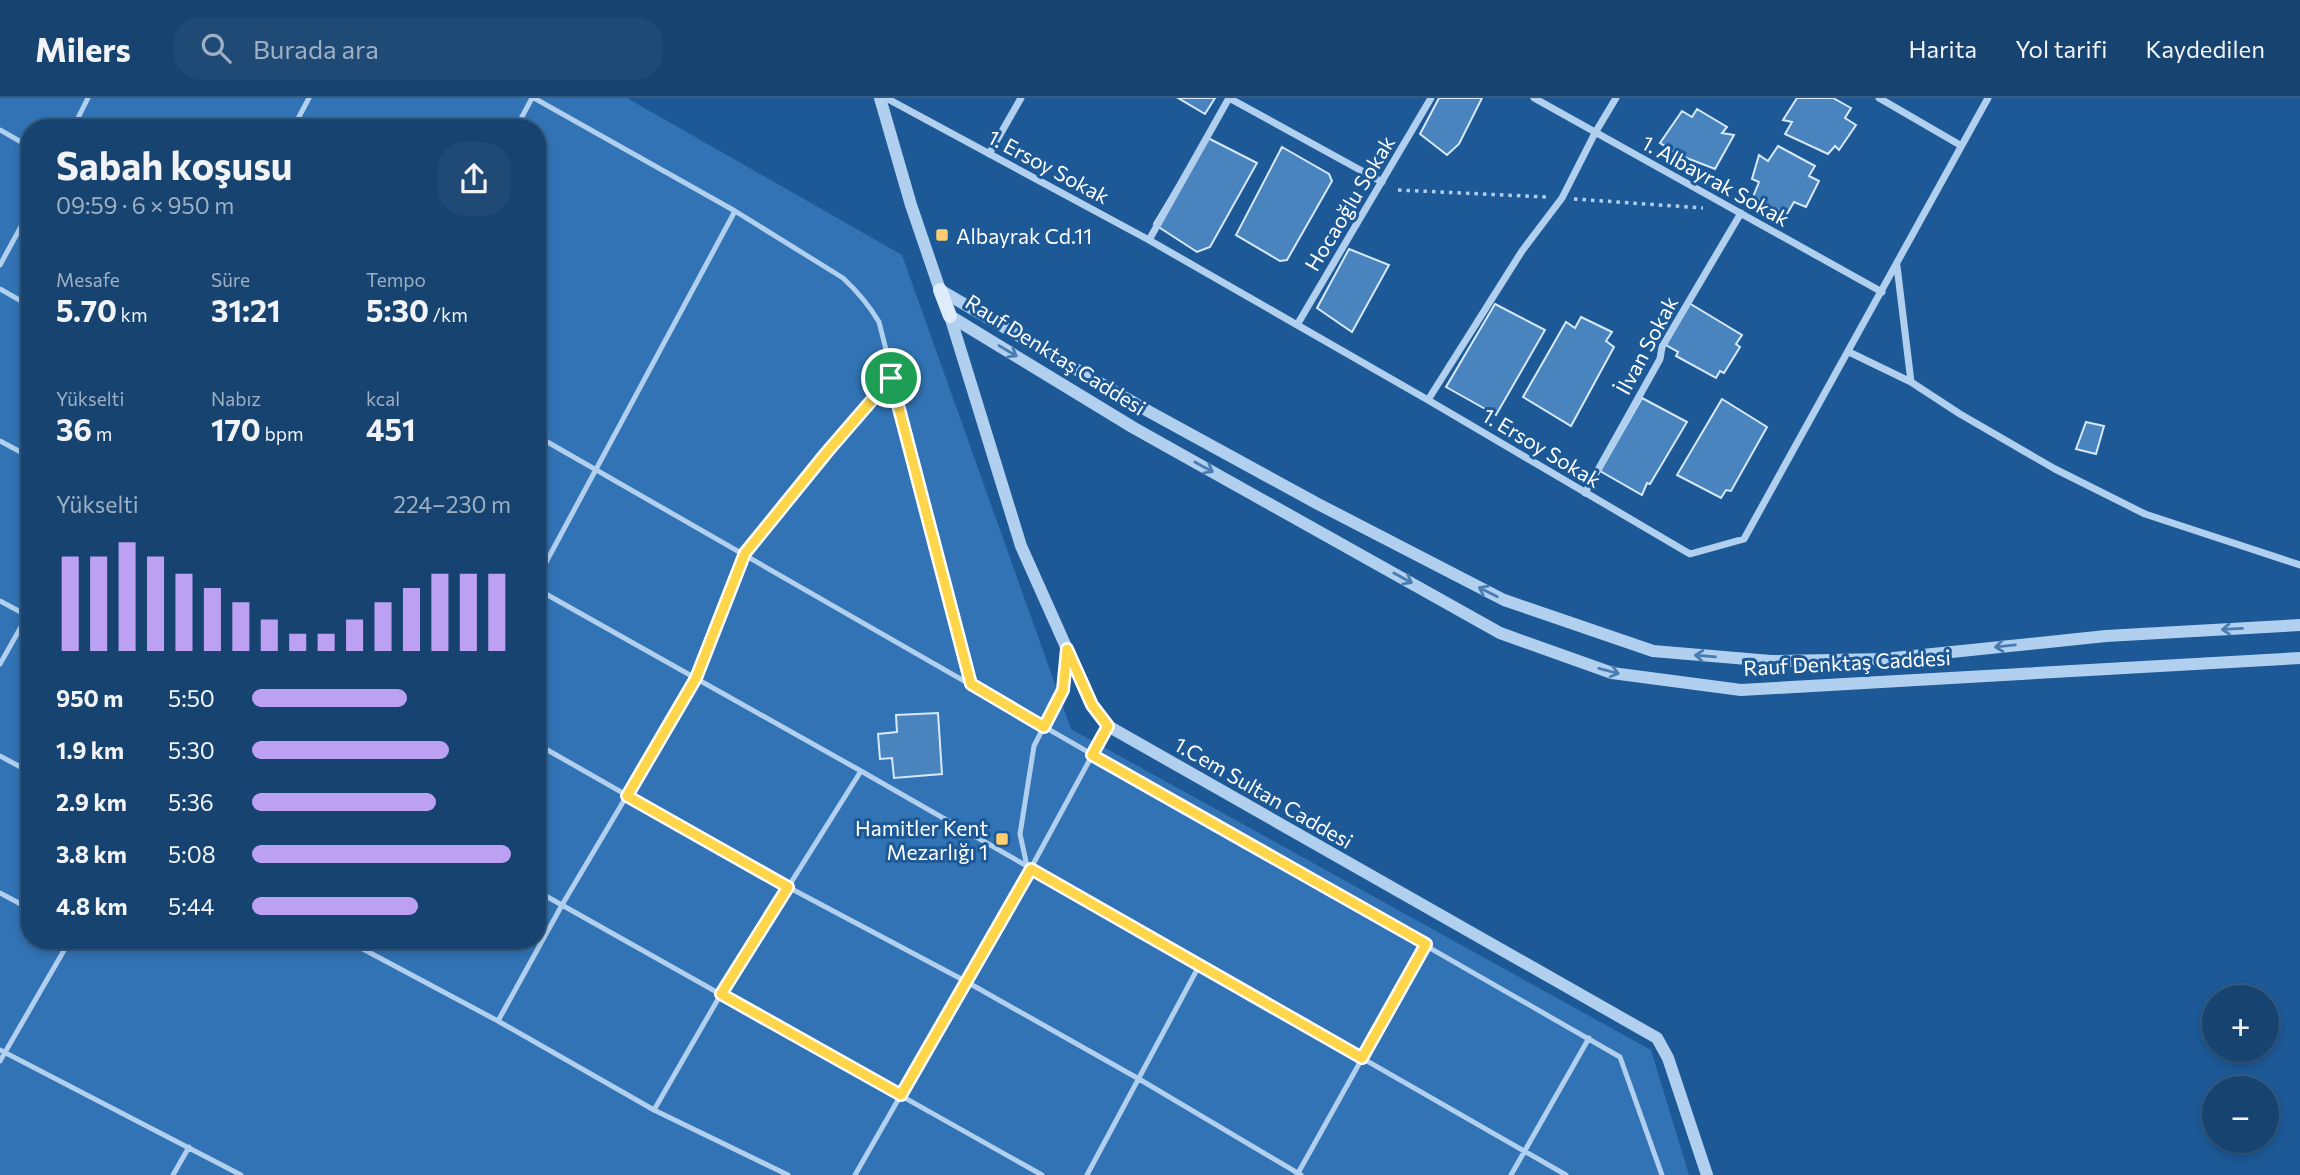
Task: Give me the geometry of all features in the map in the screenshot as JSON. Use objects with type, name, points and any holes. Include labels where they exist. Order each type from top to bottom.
[{"type":"main road","name":"Rauf Denktaş Caddesi","points":[[940,290],[950,316]]},
{"type":"street","points":[[880,98],[911,205],[940,290]]},
{"type":"street","name":"1. Ersoy Sokak","points":[[886,98],[1149,240],[1690,554],[1744,539],[1988,98]]},
{"type":"street","points":[[989,154],[1021,98]]},
{"type":"street","points":[[1149,240],[1229,98],[1382,182]]},
{"type":"street","name":"Hocaoğlu Sokak","points":[[1297,325],[1431,98]]},
{"type":"street","name":"1. Albayrak Sokak","points":[[1534,98],[1882,292]]},
{"type":"street","points":[[1428,400],[1522,251],[1562,198],[1616,98]]},
{"type":"street","points":[[1879,98],[1961,145]]},
{"type":"street","name":"İlvan Sokak","points":[[1586,493],[1660,359],[1664,344],[1741,213]]},
{"type":"street","points":[[1896,265],[1911,382]]},
{"type":"street","name":"Rauf Denktaş Caddesi","points":[[940,290],[1220,451],[1504,600],[1653,651],[1771,661],[1884,659],[2106,636],[2300,625]]},
{"type":"street","name":"Rauf Denktaş Caddesi","points":[[950,316],[1134,428],[1500,633],[1612,673],[1741,690],[2300,658]]},
{"type":"street","name":"1.Cem Sultan Caddesi","points":[[950,316],[1021,546],[1092,705],[1108,726],[1657,1038],[1668,1058],[1707,1175]]},
{"type":"street","points":[[1849,352],[1911,382],[2055,469],[2145,514],[2300,565]]},
{"type":"lane","points":[[78,119],[89,98]]},
{"type":"lane","points":[[297,119],[309,98]]},
{"type":"lane","points":[[521,119],[533,98],[735,211],[843,278],[858,291],[878,323],[971,684]]},
{"type":"lane","points":[[0,130],[21,142]]},
{"type":"lane","points":[[546,562],[735,211]]},
{"type":"lane","points":[[0,265],[21,226]]},
{"type":"lane","points":[[0,289],[21,301]]},
{"type":"lane","points":[[546,934],[696,678],[745,553],[891,378]]},
{"type":"lane","points":[[0,441],[21,452]]},
{"type":"lane","points":[[546,441],[1620,1057],[1662,1175]]},
{"type":"lane","points":[[546,594],[1200,964],[1566,1175]]},
{"type":"lane","points":[[0,601],[21,611]]},
{"type":"lane","points":[[0,664],[21,629]]},
{"type":"lane","points":[[1029,867],[1020,834],[1034,746],[1063,690],[1067,649]]},
{"type":"lane","points":[[855,1175],[967,982],[1108,726]]},
{"type":"lane","points":[[546,749],[788,887],[967,982],[1139,1079],[1299,1174],[1426,944]]},
{"type":"lane","points":[[0,756],[21,767]]},
{"type":"lane","points":[[653,1110],[721,994],[860,771]]},
{"type":"lane","points":[[0,893],[21,904]]},
{"type":"lane","points":[[546,896],[1042,1175]]},
{"type":"lane","points":[[0,1061],[2,1052],[65,949]]},
{"type":"lane","points":[[363,949],[498,1021],[653,1110],[788,1175]]},
{"type":"lane","points":[[498,1021],[538,949]]},
{"type":"lane","points":[[1087,1175],[1200,964]]},
{"type":"lane","points":[[1511,1175],[1589,1038]]},
{"type":"lane","points":[[2,1052],[241,1175]]},
{"type":"lane","points":[[173,1175],[189,1147]]},
{"type":"shaded area","points":[[0,98],[627,98],[902,255],[1071,729],[1651,1050],[1689,1175],[0,1175]]},
{"type":"building","points":[[1178,98],[1215,98],[1205,114]]},
{"type":"building","points":[[1439,98],[1482,98],[1459,144],[1447,155],[1420,134]]},
{"type":"building","points":[[1797,98],[1833,98],[1851,108],[1845,118],[1856,125],[1839,150],[1835,146],[1828,154],[1785,134],[1792,122],[1783,120]]},
{"type":"building","points":[[1697,109],[1727,127],[1722,133],[1734,135],[1715,169],[1679,155],[1660,143],[1682,111],[1692,117]]},
{"type":"building","points":[[1206,137],[1257,163],[1210,247],[1197,252],[1154,224]]},
{"type":"building","points":[[1778,146],[1815,166],[1809,176],[1819,181],[1806,207],[1794,202],[1787,214],[1753,197],[1759,182],[1752,179],[1759,155],[1768,161]]},
{"type":"building","points":[[1282,147],[1329,174],[1332,181],[1287,260],[1280,261],[1236,235]]},
{"type":"building","points":[[1349,249],[1389,265],[1352,332],[1317,308]]},
{"type":"building","points":[[1689,303],[1742,335],[1736,344],[1740,347],[1724,373],[1720,371],[1716,378],[1676,356],[1678,352],[1664,344]]},
{"type":"building","points":[[1495,304],[1545,330],[1496,415],[1446,387]]},
{"type":"building","points":[[1581,317],[1612,332],[1606,341],[1614,347],[1571,426],[1523,397],[1566,322],[1575,328]]},
{"type":"building","points":[[1642,398],[1687,422],[1642,495],[1600,471]]},
{"type":"building","points":[[1722,399],[1767,427],[1731,491],[1726,490],[1721,498],[1677,475]]},
{"type":"building","points":[[2086,422],[2104,426],[2096,454],[2076,449]]},
{"type":"building","points":[[938,713],[942,774],[894,778],[892,758],[880,759],[878,734],[897,732],[896,715]]},
{"type":"place","name":"Albayrak Cd.11","points":[[942,235]]},
{"type":"place","name":"Hamitler Kent Mezarlığı 1","points":[[1002,839]]},
{"type":"route","points":[[891,378],[971,684],[1044,727],[1063,690],[1067,649],[1092,705],[1108,726],[1092,755],[1426,944],[1362,1058],[1031,869],[901,1095],[721,994],[788,887],[627,796],[696,678],[745,553],[891,378]]}]
